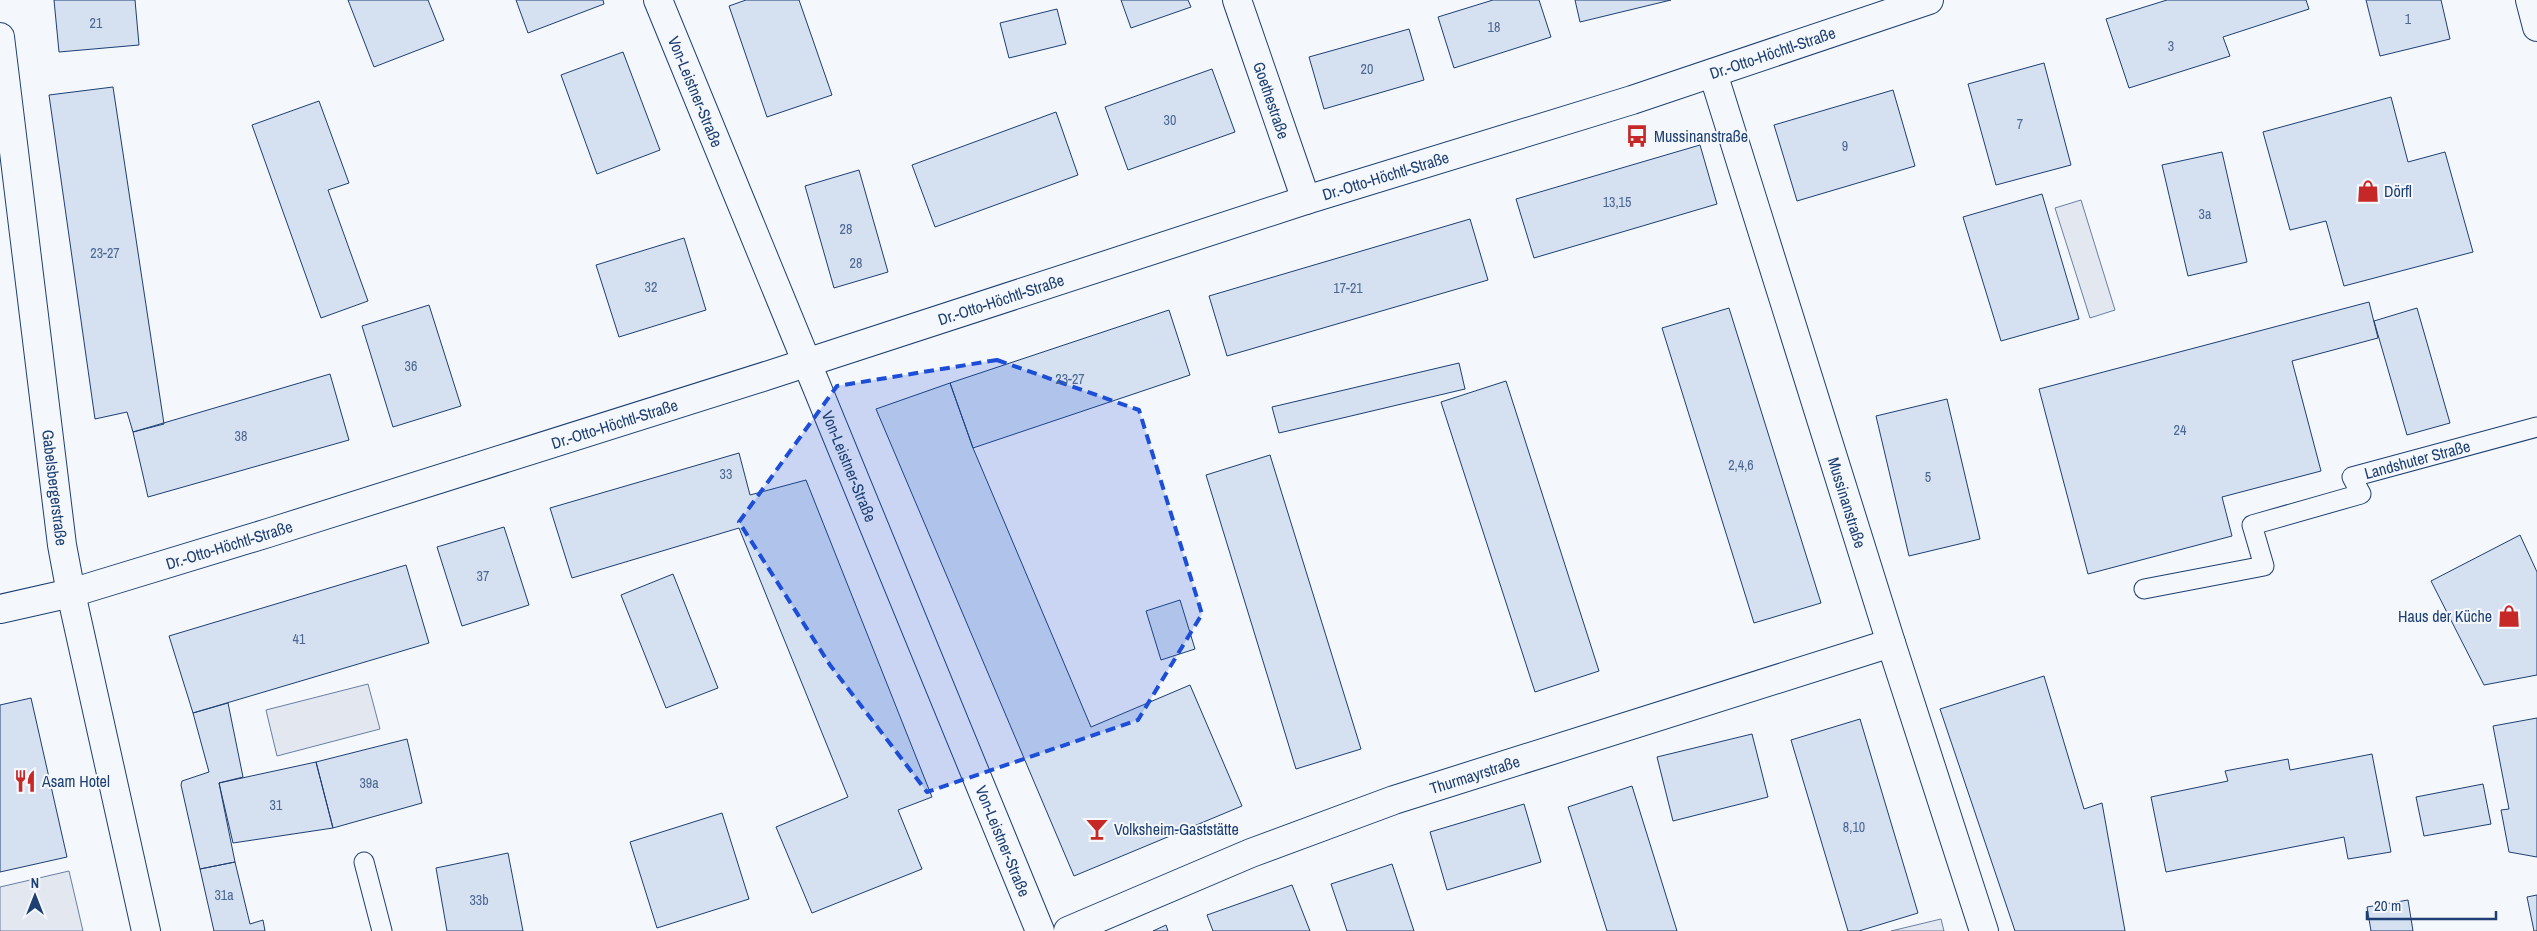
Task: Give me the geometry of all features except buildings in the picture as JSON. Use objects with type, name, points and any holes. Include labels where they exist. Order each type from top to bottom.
[{"type":"street","name":"Von-Leistner-Straße","points":[[658,0],[1040,931]]},
{"type":"street","name":"Goethestraße","points":[[1237,0],[1306,200]]},
{"type":"street","name":"Dr.-Otto-Höchtl-Straße","points":[[0,608],[71,593],[277,530],[806,363],[1306,200],[1632,100],[1929,0]]},
{"type":"street","points":[[2530,0],[2537,27]]},
{"type":"street","name":"Gabelsbergerstraße","points":[[0,37],[2,74],[62,545],[146,931]]},
{"type":"street","name":"Mussinanstraße","points":[[1713,73],[1891,643],[1984,931]]},
{"type":"street","name":"Thurmayrstraße","points":[[1068,931],[1251,853],[1394,800],[1891,643]]},
{"type":"lane","name":"Landshuter Straße","points":[[2144,589],[2264,566],[2252,525],[2361,494],[2352,477],[2537,428]]},
{"type":"lane","points":[[364,862],[382,931]]},
{"type":"highlighted area","points":[[997,360],[1139,410],[1202,614],[1138,720],[927,792],[830,665],[739,522],[837,386]]},
{"type":"shaded area","points":[[2081,200],[2115,310],[2090,318],[2055,208]]},
{"type":"shaded area","points":[[368,684],[380,729],[277,756],[266,710]]},
{"type":"shaded area","points":[[69,871],[83,931],[0,931],[0,887]]},
{"type":"shaded area","points":[[1941,919],[1944,931],[1891,931]]},
{"type":"place","name":"Mussinanstraße","points":[[1637,136]]},
{"type":"place","name":"Dörfl","points":[[2368,191]]},
{"type":"place","name":"Haus der Küche","points":[[2509,616]]},
{"type":"place","name":"Asam Hotel","points":[[25,781]]},
{"type":"place","name":"Volksheim-Gaststätte","points":[[1097,829]]}]
